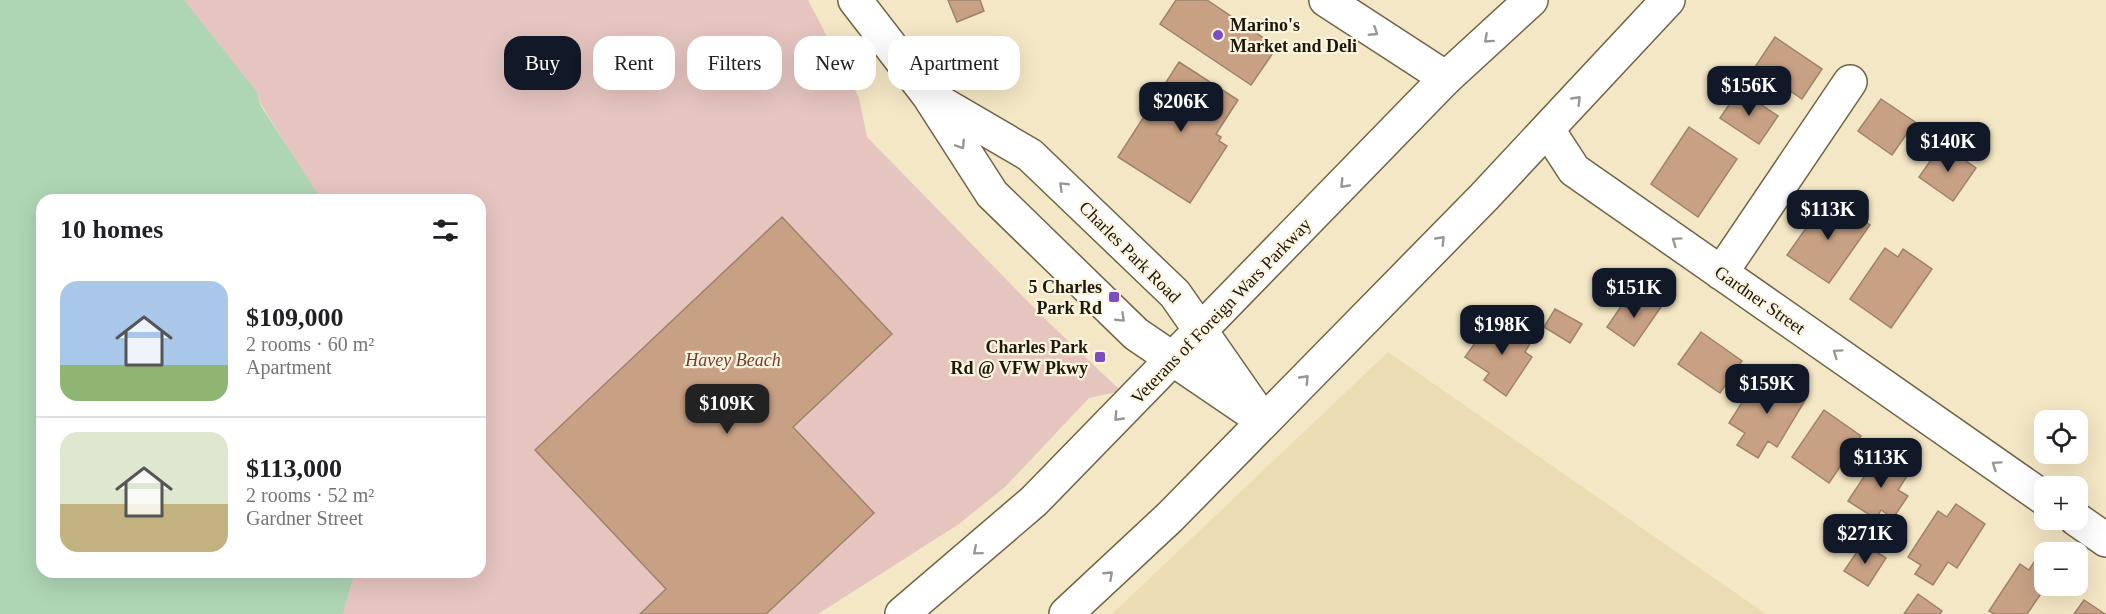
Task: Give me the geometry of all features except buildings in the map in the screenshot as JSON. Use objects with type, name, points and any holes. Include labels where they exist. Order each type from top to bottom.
[{"type":"main road","name":"Charles Park Road","points":[[855,0],[929,96],[992,194],[1136,334],[1264,421]]},
{"type":"main road","points":[[1326,0],[1446,78]]},
{"type":"main road","name":"Veterans of Foreign Wars Parkway","points":[[902,614],[1034,501],[1174,360],[1446,78],[1532,0]]},
{"type":"main road","points":[[1066,614],[1170,517],[1548,130],[1668,0]]},
{"type":"main road","points":[[1721,273],[1850,82]]},
{"type":"main road","name":"Charles Park Road","points":[[929,96],[1030,155],[1175,294],[1264,421]]},
{"type":"main road","name":"Gardner Street","points":[[1548,130],[1574,170],[2034,491]]},
{"type":"main road","points":[[2088,527],[2106,540]]},
{"type":"shaded area","points":[[0,0],[184,0],[256,91],[261,106],[318,194],[36,194],[36,578],[353,578],[343,614],[0,614]]},
{"type":"shaded area","points":[[1388,352],[1766,614],[1112,614]]},
{"type":"green space","name":"Havey Beach","points":[[174,0],[808,0],[827,36],[794,36],[794,90],[855,90],[859,98],[867,137],[1043,317],[1121,391],[1089,398],[1006,486],[959,524],[818,614],[343,614],[353,578],[486,578],[486,194],[316,194],[258,99]]},
{"type":"place","name":"Marino's Market and Deli","points":[[1218,35]]},
{"type":"place","name":"5 Charles Park Rd","points":[[1114,297]]},
{"type":"place","name":"Charles Park Rd @ VFW Pkwy","points":[[1100,357]]}]
